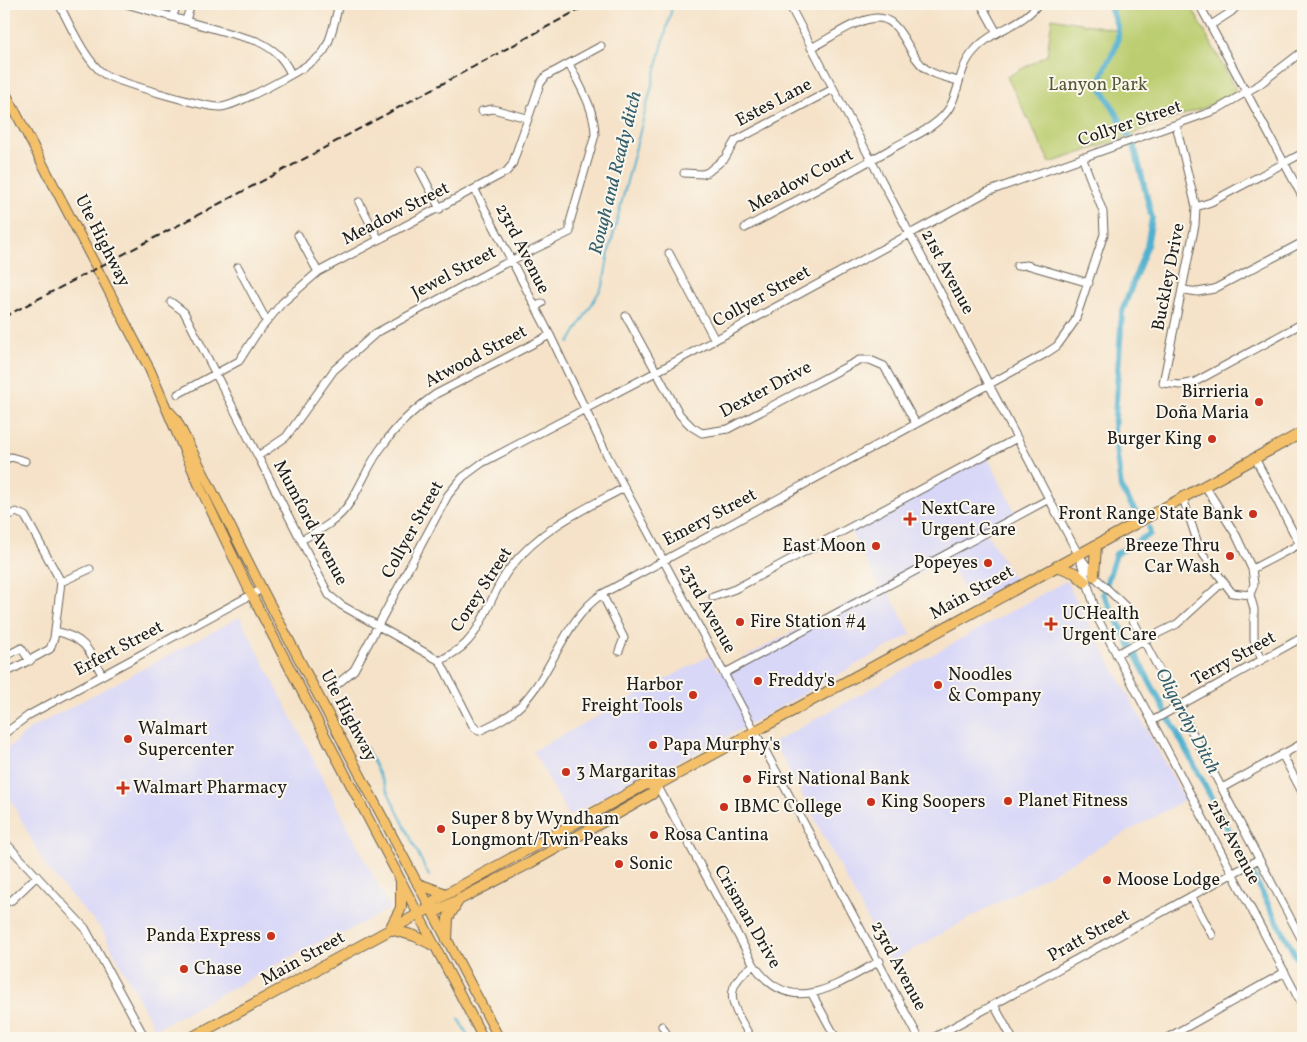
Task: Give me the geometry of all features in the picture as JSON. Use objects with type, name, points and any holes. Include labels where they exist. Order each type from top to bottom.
[{"type":"highway","name":"Main Street","points":[[191,1038],[418,915],[430,908],[434,901],[446,894],[646,784],[657,784],[756,732],[1303,432]]},
{"type":"highway","points":[[1057,566],[1094,580],[1096,545]]},
{"type":"highway","name":"Main Street","points":[[430,908],[439,910],[459,900],[652,794],[657,784]]},
{"type":"highway","points":[[402,883],[401,908],[390,929],[415,936],[433,945]]},
{"type":"highway","points":[[418,884],[446,894]]},
{"type":"highway","points":[[447,940],[448,918],[459,900]]},
{"type":"main road","name":"Ute Highway","points":[[4,90],[168,408],[176,419],[262,589],[499,1038]]},
{"type":"main road","name":"Ute Highway","points":[[168,408],[171,422],[251,594],[483,1038]]},
{"type":"street","points":[[59,4],[93,63],[104,74],[138,86],[220,107],[240,101],[290,74],[324,52],[339,4]]},
{"type":"street","points":[[126,4],[257,41],[273,49],[284,60],[290,74]]},
{"type":"street","points":[[173,16],[177,4]]},
{"type":"street","points":[[186,20],[191,4]]},
{"type":"street","name":"21st Avenue","points":[[789,4],[1078,554],[1094,580],[1110,590],[1126,607],[1303,942]]},
{"type":"street","points":[[981,4],[997,33]]},
{"type":"street","name":"Meadow Court","points":[[745,228],[871,160],[941,118],[956,97],[964,66],[973,51],[983,41],[1023,19],[1038,4]]},
{"type":"street","points":[[1199,4],[1303,198]]},
{"type":"street","points":[[1211,25],[1231,12],[1239,4]]},
{"type":"street","points":[[811,48],[865,20],[881,18],[890,21],[896,27],[926,69],[959,81]]},
{"type":"street","name":"Meadow Street","points":[[178,394],[239,361],[266,320],[282,302],[318,272],[506,172],[512,165],[527,118],[540,84],[546,76],[601,46]]},
{"type":"street","name":"Collyer Street","points":[[334,687],[354,670],[442,504],[455,486],[482,463],[656,372],[909,233],[988,192],[1216,110],[1247,93],[1303,51]]},
{"type":"street","name":"Jewel Street","points":[[258,456],[286,437],[334,370],[376,333],[511,260],[570,232],[570,222],[595,135],[595,124],[592,112],[569,64]]},
{"type":"street","name":"Estes Lane","points":[[684,173],[702,174],[708,172],[725,158],[735,141],[833,90]]},
{"type":"street","points":[[482,111],[493,109],[527,118]]},
{"type":"street","name":"Buckley Drive","points":[[1176,125],[1196,207],[1195,225],[1184,290],[1163,383],[1180,385],[1195,382],[1303,324]]},
{"type":"street","points":[[1196,207],[1211,202],[1303,152]]},
{"type":"street","name":"Emery Street","points":[[440,661],[473,726],[479,731],[488,727],[510,714],[533,692],[580,612],[602,594],[1057,346],[1075,321],[1089,283],[1104,227],[1102,212],[1082,157]]},
{"type":"street","points":[[420,170],[440,208]]},
{"type":"street","name":"23rd Avenue","points":[[475,190],[511,260],[539,305],[550,335],[584,410],[624,488],[880,961],[919,1038]]},
{"type":"street","points":[[359,202],[379,240]]},
{"type":"street","points":[[298,235],[318,272]]},
{"type":"street","points":[[1184,290],[1198,292],[1214,289],[1303,242]]},
{"type":"street","points":[[669,253],[715,340]]},
{"type":"street","points":[[1017,266],[1027,265],[1089,283]]},
{"type":"street","points":[[238,267],[266,320]]},
{"type":"street","name":"Mumford Avenue","points":[[171,302],[184,312],[329,595],[341,605],[440,661]]},
{"type":"street","name":"Dexter Drive","points":[[626,316],[684,419],[702,432],[717,432],[728,429],[854,362],[870,360],[878,362],[888,372],[916,424]]},
{"type":"street","name":"Atwood Street","points":[[301,540],[323,529],[342,512],[351,501],[383,444],[420,405],[436,394],[550,335]]},
{"type":"street","points":[[713,597],[735,589],[1017,438]]},
{"type":"street","points":[[4,460],[11,456],[25,461]]},
{"type":"street","points":[[1252,569],[1301,547],[1255,458]]},
{"type":"street","points":[[1205,486],[1236,535],[1252,569],[1254,584],[1250,595],[1254,609],[1254,640],[1262,660]]},
{"type":"street","name":"Corey Street","points":[[440,661],[463,646],[472,636],[508,571],[527,548],[561,521],[624,488]]},
{"type":"street","points":[[1184,498],[1200,550],[1232,593],[1250,595]]},
{"type":"street","points":[[725,673],[1049,499]]},
{"type":"street","points":[[4,518],[16,512],[25,516],[61,582],[55,631],[50,648],[4,674]]},
{"type":"street","points":[[61,582],[90,569]]},
{"type":"street","name":"21st Avenue","points":[[1094,580],[1096,614],[1303,1007]]},
{"type":"street","points":[[1116,654],[1143,639],[1177,624],[1222,582]]},
{"type":"street","name":"Erfert Street","points":[[4,734],[29,715],[262,589]]},
{"type":"street","points":[[602,594],[624,638],[619,651]]},
{"type":"street","points":[[55,631],[72,635],[81,641],[87,647],[102,675]]},
{"type":"street","name":"Terry Street","points":[[1152,721],[1303,637]]},
{"type":"street","points":[[4,657],[21,648],[30,661]]},
{"type":"street","points":[[1222,788],[1303,743]]},
{"type":"street","points":[[1282,754],[1303,794]]},
{"type":"street","name":"Crisman Drive","points":[[657,784],[754,965],[762,977],[778,990],[792,994],[812,994],[826,990],[880,961]]},
{"type":"street","points":[[4,841],[85,928],[145,1038]]},
{"type":"street","name":"Pratt Street","points":[[933,1038],[1259,858]]},
{"type":"street","points":[[4,903],[12,900],[37,876]]},
{"type":"street","points":[[1192,896],[1212,935]]},
{"type":"street","points":[[751,1038],[732,1003],[732,993],[736,981],[754,965]]},
{"type":"street","points":[[1167,1038],[1285,972]]},
{"type":"street","points":[[812,994],[836,1038]]},
{"type":"street","points":[[994,1005],[1012,1038]]},
{"type":"street","points":[[662,1026],[669,1038]]},
{"type":"shaded area","points":[[987,456],[1016,514],[985,530],[1015,580],[971,604],[947,558],[888,591],[911,634],[712,745],[648,775],[642,776],[569,816],[533,751],[709,656],[719,671],[879,586],[850,531]]},
{"type":"shaded area","points":[[1066,581],[1185,800],[890,962],[774,742]]},
{"type":"shaded area","points":[[240,617],[390,908],[337,937],[334,934],[155,1029],[102,930],[47,869],[4,787],[4,752],[30,729]]},
{"type":"green space","name":"Lanyon Park","points":[[1109,4],[1190,4],[1235,88],[1235,92],[1206,107],[1139,131],[1131,136],[1050,163],[1007,77],[1047,55],[1052,18],[1118,30]]},
{"type":"waterway","name":"Rough and Ready ditch","points":[[569,343],[603,285],[610,247],[673,4]]},
{"type":"waterway","name":"Oligarchy Ditch","points":[[1109,4],[1118,35],[1115,48],[1103,73],[1101,87],[1129,136]]},
{"type":"waterway","name":"Oligarchy Ditch","points":[[1134,145],[1152,218],[1147,246],[1122,312],[1114,431],[1121,488],[1135,511]]},
{"type":"waterway","name":"Oligarchy Ditch","points":[[1149,528],[1150,534],[1116,554],[1103,594],[1244,859]]},
{"type":"waterway","name":"Rough and Ready ditch","points":[[366,747],[429,876]]},
{"type":"waterway","name":"Oligarchy Ditch","points":[[1250,870],[1303,970]]},
{"type":"waterway","name":"Rough and Ready ditch","points":[[459,1019],[469,1038]]},
{"type":"railway","points":[[4,317],[289,167],[589,4]]},
{"type":"place","name":"Birrieria Doña Maria","points":[[1259,402]]},
{"type":"place","name":"Burger King","points":[[1212,439]]},
{"type":"place","name":"Front Range State Bank","points":[[1253,514]]},
{"type":"place","name":"NextCare Urgent Care","points":[[910,519]]},
{"type":"place","name":"East Moon","points":[[876,546]]},
{"type":"place","name":"Breeze Thru Car Wash","points":[[1230,556]]},
{"type":"place","name":"Popeyes","points":[[988,563]]},
{"type":"place","name":"Fire Station #4","points":[[740,622]]},
{"type":"place","name":"UCHealth Urgent Care","points":[[1051,624]]},
{"type":"place","name":"Freddy's","points":[[758,681]]},
{"type":"place","name":"Noodles & Company","points":[[938,685]]},
{"type":"place","name":"Harbor Freight Tools","points":[[693,695]]},
{"type":"place","name":"Walmart Supercenter","points":[[128,739]]},
{"type":"place","name":"Papa Murphy's","points":[[653,745]]},
{"type":"place","name":"3 Margaritas","points":[[566,772]]},
{"type":"place","name":"First National Bank","points":[[747,779]]},
{"type":"place","name":"Walmart Pharmacy","points":[[123,788]]},
{"type":"place","name":"Planet Fitness","points":[[1008,801]]},
{"type":"place","name":"King Soopers","points":[[871,802]]},
{"type":"place","name":"IBMC College","points":[[724,807]]},
{"type":"place","name":"Super 8 by Wyndham Longmont/Twin Peaks","points":[[441,829]]},
{"type":"place","name":"Rosa Cantina","points":[[654,835]]},
{"type":"place","name":"Sonic","points":[[619,864]]},
{"type":"place","name":"Moose Lodge","points":[[1107,880]]},
{"type":"place","name":"Panda Express","points":[[271,936]]},
{"type":"place","name":"Chase","points":[[184,969]]}]
